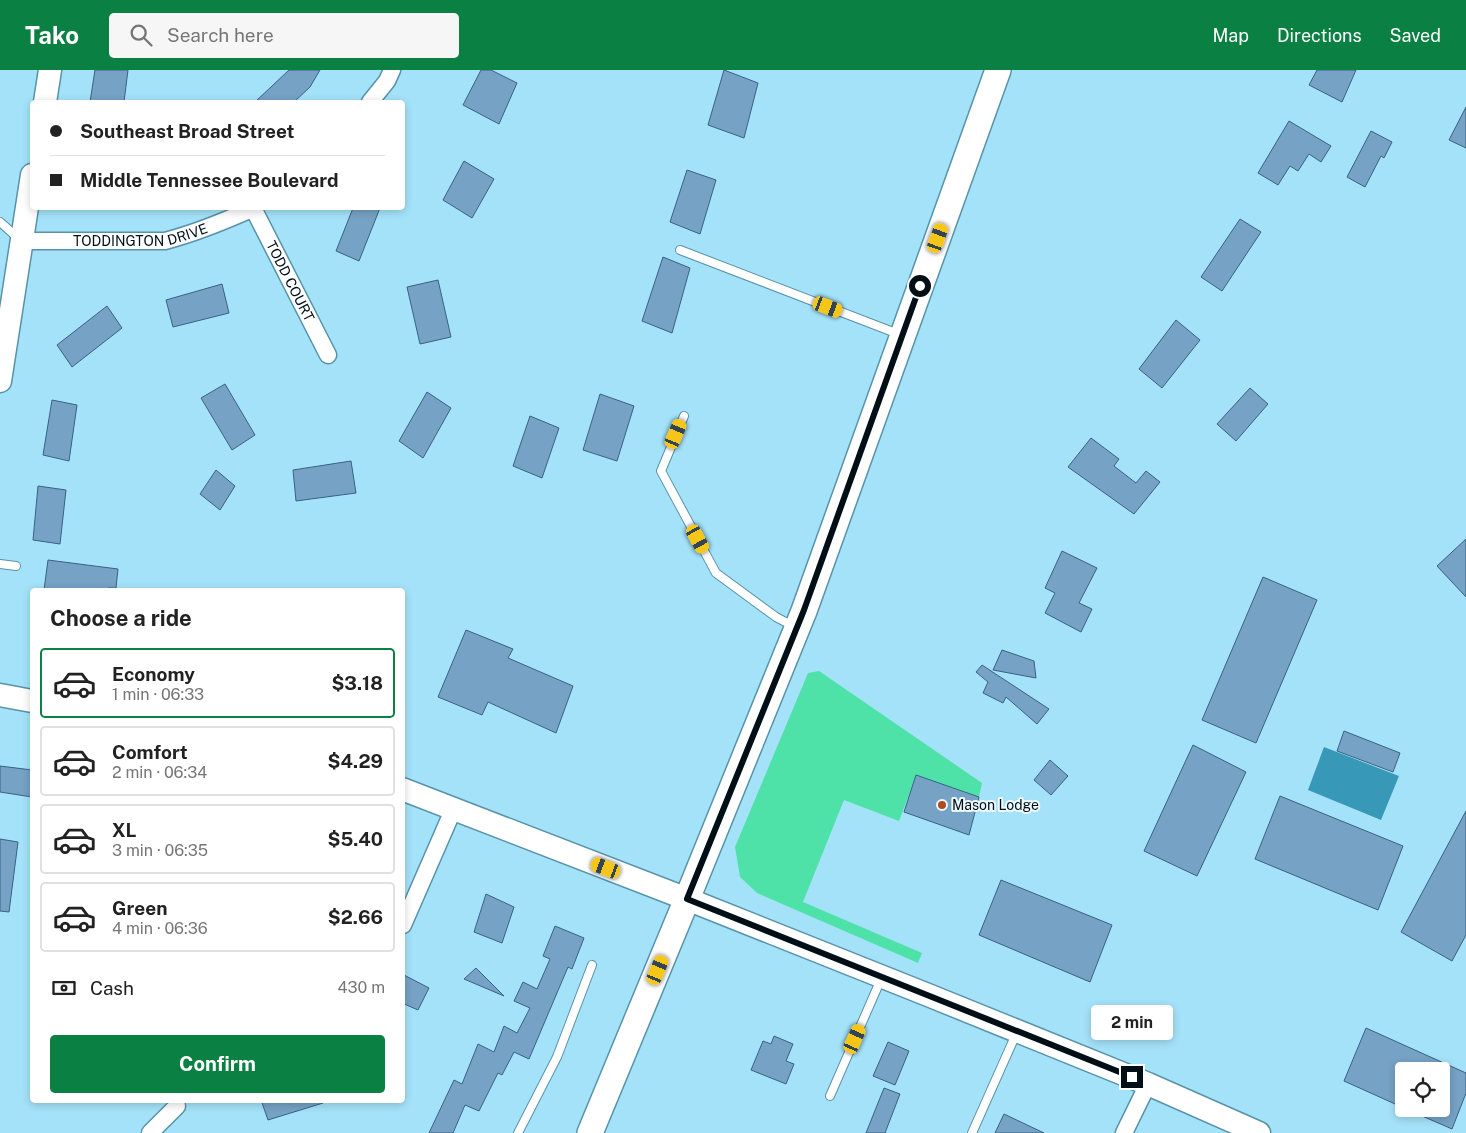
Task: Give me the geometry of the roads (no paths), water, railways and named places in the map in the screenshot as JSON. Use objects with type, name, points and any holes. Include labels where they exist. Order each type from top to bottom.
[{"type":"main road","points":[[45,100],[50,70]]},
{"type":"main road","points":[[590,1133],[797,628],[998,70]]},
{"type":"main road","points":[[0,381],[30,187]]},
{"type":"main road","points":[[0,695],[30,700]]},
{"type":"main road","points":[[405,790],[882,977],[1148,1084],[1259,1133]]},
{"type":"street","points":[[372,100],[392,70]]},
{"type":"street","name":"TODDINGTON DRIVE","points":[[22,240],[164,241],[186,236],[248,210]]},
{"type":"street","name":"TODD COURT","points":[[254,210],[328,355]]},
{"type":"street","points":[[405,920],[454,808]]},
{"type":"street","points":[[1124,1133],[1148,1084]]},
{"type":"street","points":[[150,1133],[177,1106]]},
{"type":"lane","points":[[0,222],[22,240]]},
{"type":"lane","points":[[680,250],[902,336]]},
{"type":"lane","points":[[684,416],[661,471],[716,573],[776,617],[797,628]]},
{"type":"lane","points":[[0,564],[16,566]]},
{"type":"lane","points":[[518,1133],[557,1057],[592,965]]},
{"type":"lane","points":[[830,1096],[882,977]]},
{"type":"lane","points":[[972,1133],[1017,1032]]},
{"type":"water","points":[[1324,747],[1399,776],[1381,820],[1308,790]]},
{"type":"place","name":"Mason Lodge","points":[[942,805]]}]
